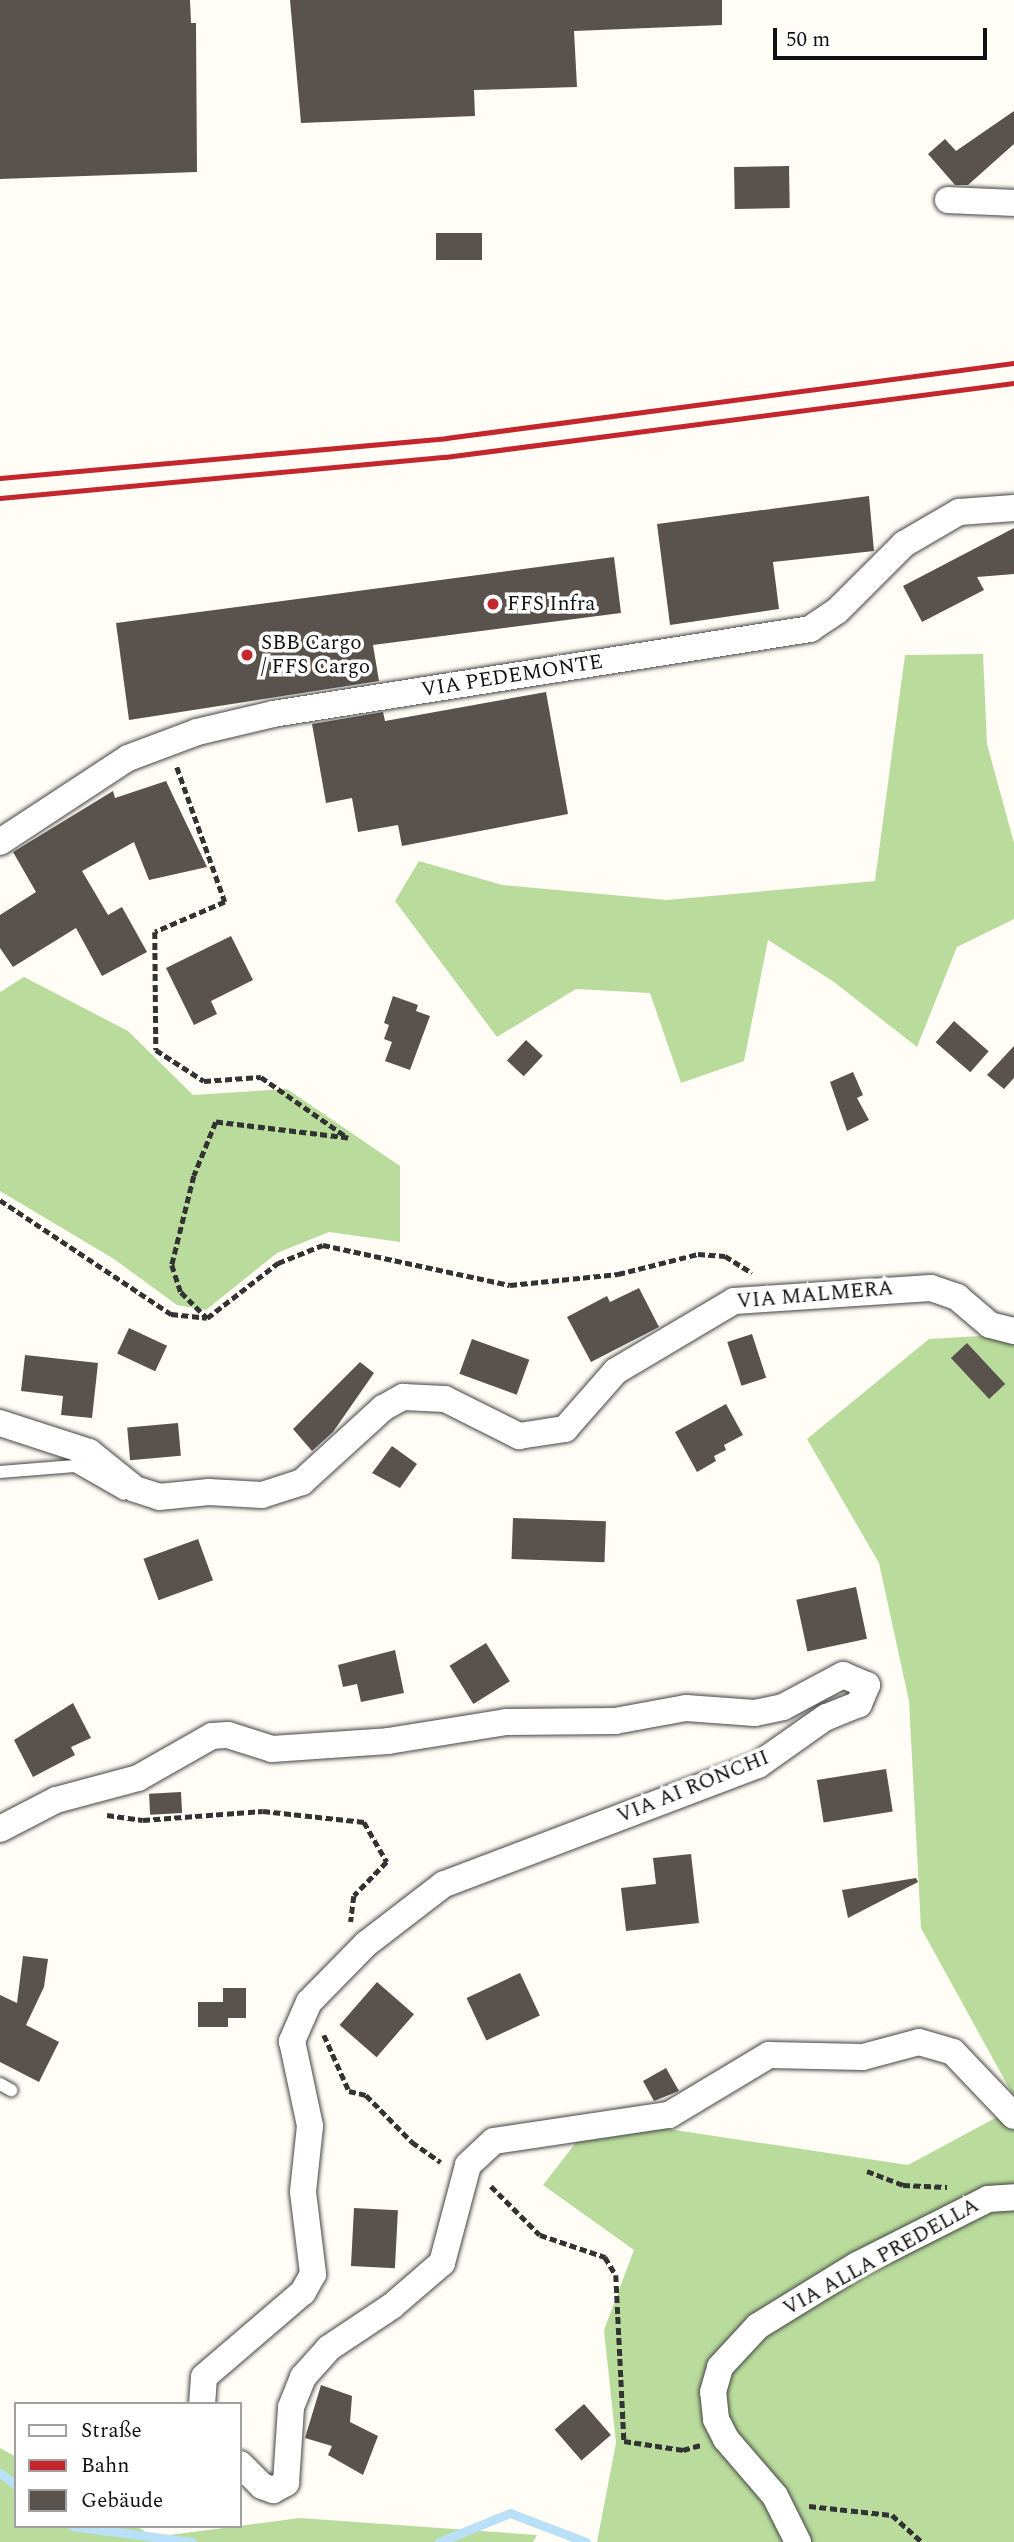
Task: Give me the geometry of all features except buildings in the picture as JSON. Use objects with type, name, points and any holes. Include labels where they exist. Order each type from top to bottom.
[{"type":"street","points":[[948,200],[1014,203]]},
{"type":"street","name":"VIA PEDEMONTE","points":[[0,842],[128,758],[168,741],[273,714],[810,629],[915,538],[959,512],[1014,508]]},
{"type":"street","name":"VIA MALMERA","points":[[0,1423],[89,1452],[141,1491],[169,1498],[209,1492],[277,1493],[302,1482],[383,1408],[415,1395],[452,1402],[519,1436],[553,1434],[573,1424],[617,1371],[668,1344],[712,1310],[734,1301],[931,1288],[957,1297],[990,1325],[1014,1331]]},
{"type":"street","name":"VIA AI RONCHI","points":[[3,1832],[56,1800],[138,1778],[212,1736],[228,1735],[272,1749],[388,1741],[506,1722],[615,1721],[687,1708],[755,1713],[783,1707],[843,1675],[867,1685],[859,1704],[826,1717],[758,1765],[444,1884],[366,1944],[309,2002],[292,2036],[310,2126],[303,2192],[313,2274],[303,2292],[204,2377],[202,2402]]},
{"type":"street","points":[[242,2466],[262,2486],[272,2490],[286,2483],[291,2407],[303,2377],[329,2348],[392,2306],[442,2263],[468,2165],[504,2137],[669,2115],[757,2060],[781,2053],[863,2057],[932,2042],[970,2067],[1014,2116]]},
{"type":"street","name":"VIA ALLA PREDELLA","points":[[798,2542],[775,2496],[726,2439],[714,2408],[715,2376],[748,2334],[857,2265],[988,2199],[1014,2197]]},
{"type":"lane","points":[[0,1472],[75,1466],[130,1496],[141,1491]]},
{"type":"path","points":[[168,741],[225,902],[155,932],[156,1050],[204,1081],[261,1077],[348,1138],[216,1122],[194,1176],[172,1265],[181,1292],[207,1318]]},
{"type":"path","points":[[0,1200],[170,1314],[207,1318],[278,1263],[323,1245],[510,1285],[618,1273],[698,1254],[725,1256],[747,1268],[777,1299]]},
{"type":"path","points":[[101,1813],[143,1820],[263,1811],[364,1822],[387,1862],[355,1896],[345,1935]]},
{"type":"path","points":[[309,2002],[349,2091],[366,2095],[427,2154],[445,2164],[468,2165],[541,2235],[605,2257],[616,2275],[624,2441],[683,2450],[726,2439]]},
{"type":"path","points":[[867,2171],[904,2185],[950,2187]]},
{"type":"path","points":[[799,2505],[892,2515],[922,2542]]},
{"type":"green space","points":[[983,654],[987,744],[1014,843],[1014,919],[957,947],[917,1047],[834,982],[768,940],[744,1061],[681,1083],[650,993],[576,989],[497,1037],[395,901],[419,861],[502,885],[667,900],[875,881],[905,655]]},
{"type":"green space","points":[[24,977],[128,1031],[193,1095],[287,1089],[400,1166],[400,1242],[329,1232],[277,1253],[206,1310],[177,1305],[114,1259],[0,1191],[0,992]]},
{"type":"green space","points":[[1014,1334],[1014,2097],[921,1928],[909,1701],[879,1563],[807,1439],[929,1339]]},
{"type":"green space","points":[[1014,2108],[1014,2542],[597,2542],[616,2443],[604,2330],[634,2250],[543,2185],[595,2118],[908,2165]]},
{"type":"green space","points":[[0,2448],[14,2456],[14,2528],[139,2528],[154,2537],[242,2528],[242,2526],[300,2518],[537,2535],[533,2542],[0,2542]]},
{"type":"waterway","points":[[0,2473],[14,2484]]},
{"type":"waterway","points":[[439,2542],[510,2513],[586,2542]]},
{"type":"waterway","points":[[87,2528],[192,2542]]},
{"type":"railway","points":[[0,478],[446,438],[1014,363]]},
{"type":"railway","points":[[0,498],[445,457],[1014,383]]},
{"type":"place","name":"FFS Infra","points":[[493,604]]},
{"type":"place","name":"SBB Cargo / FFS Cargo","points":[[247,655]]}]
